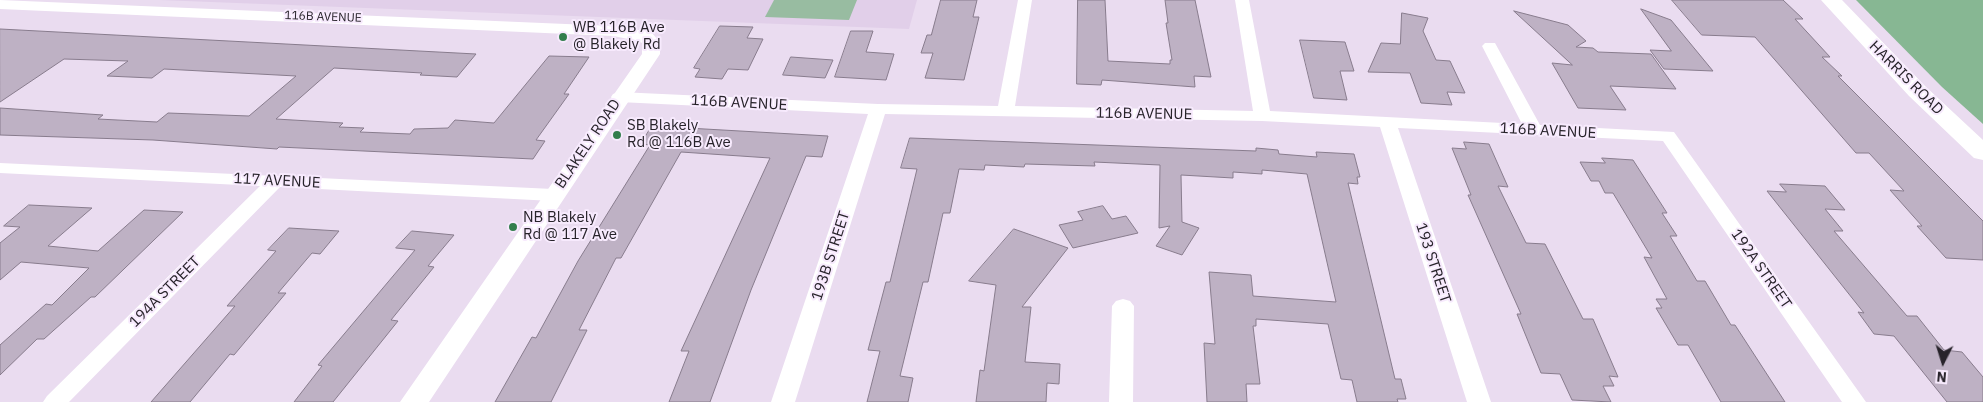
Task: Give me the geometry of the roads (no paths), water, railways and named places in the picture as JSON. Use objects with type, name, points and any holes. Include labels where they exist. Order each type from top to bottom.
[{"type":"main road","name":"HARRIS ROAD","points":[[1831,0],[1917,91],[1983,153]]},
{"type":"street","points":[[1006,111],[1024,0]]},
{"type":"street","points":[[1242,0],[1262,116]]},
{"type":"street","name":"116B AVENUE","points":[[0,4],[613,30],[646,36]]},
{"type":"street","name":"BLAKELY ROAD","points":[[414,402],[553,195],[651,54],[652,48],[646,36]]},
{"type":"street","points":[[1490,46],[1534,130]]},
{"type":"street","name":"116B AVENUE","points":[[620,97],[878,109],[1262,116],[1388,124],[1668,136]]},
{"type":"street","name":"193B STREET","points":[[783,402],[878,109]]},
{"type":"street","name":"193 STREET","points":[[1388,124],[1479,402]]},
{"type":"street","name":"192A STREET","points":[[1668,136],[1854,402]]},
{"type":"street","points":[[0,181],[8,168]]},
{"type":"street","name":"117 AVENUE","points":[[8,168],[553,195]]},
{"type":"street","name":"194A STREET","points":[[55,402],[276,181]]},
{"type":"street","points":[[1121,402],[1123,306]]},
{"type":"place","name":"WB 116B Ave @ Blakely Rd","points":[[563,37]]},
{"type":"place","name":"SB Blakely Rd @ 116B Ave","points":[[617,135]]},
{"type":"place","name":"NB Blakely Rd @ 117 Ave","points":[[513,227]]}]
